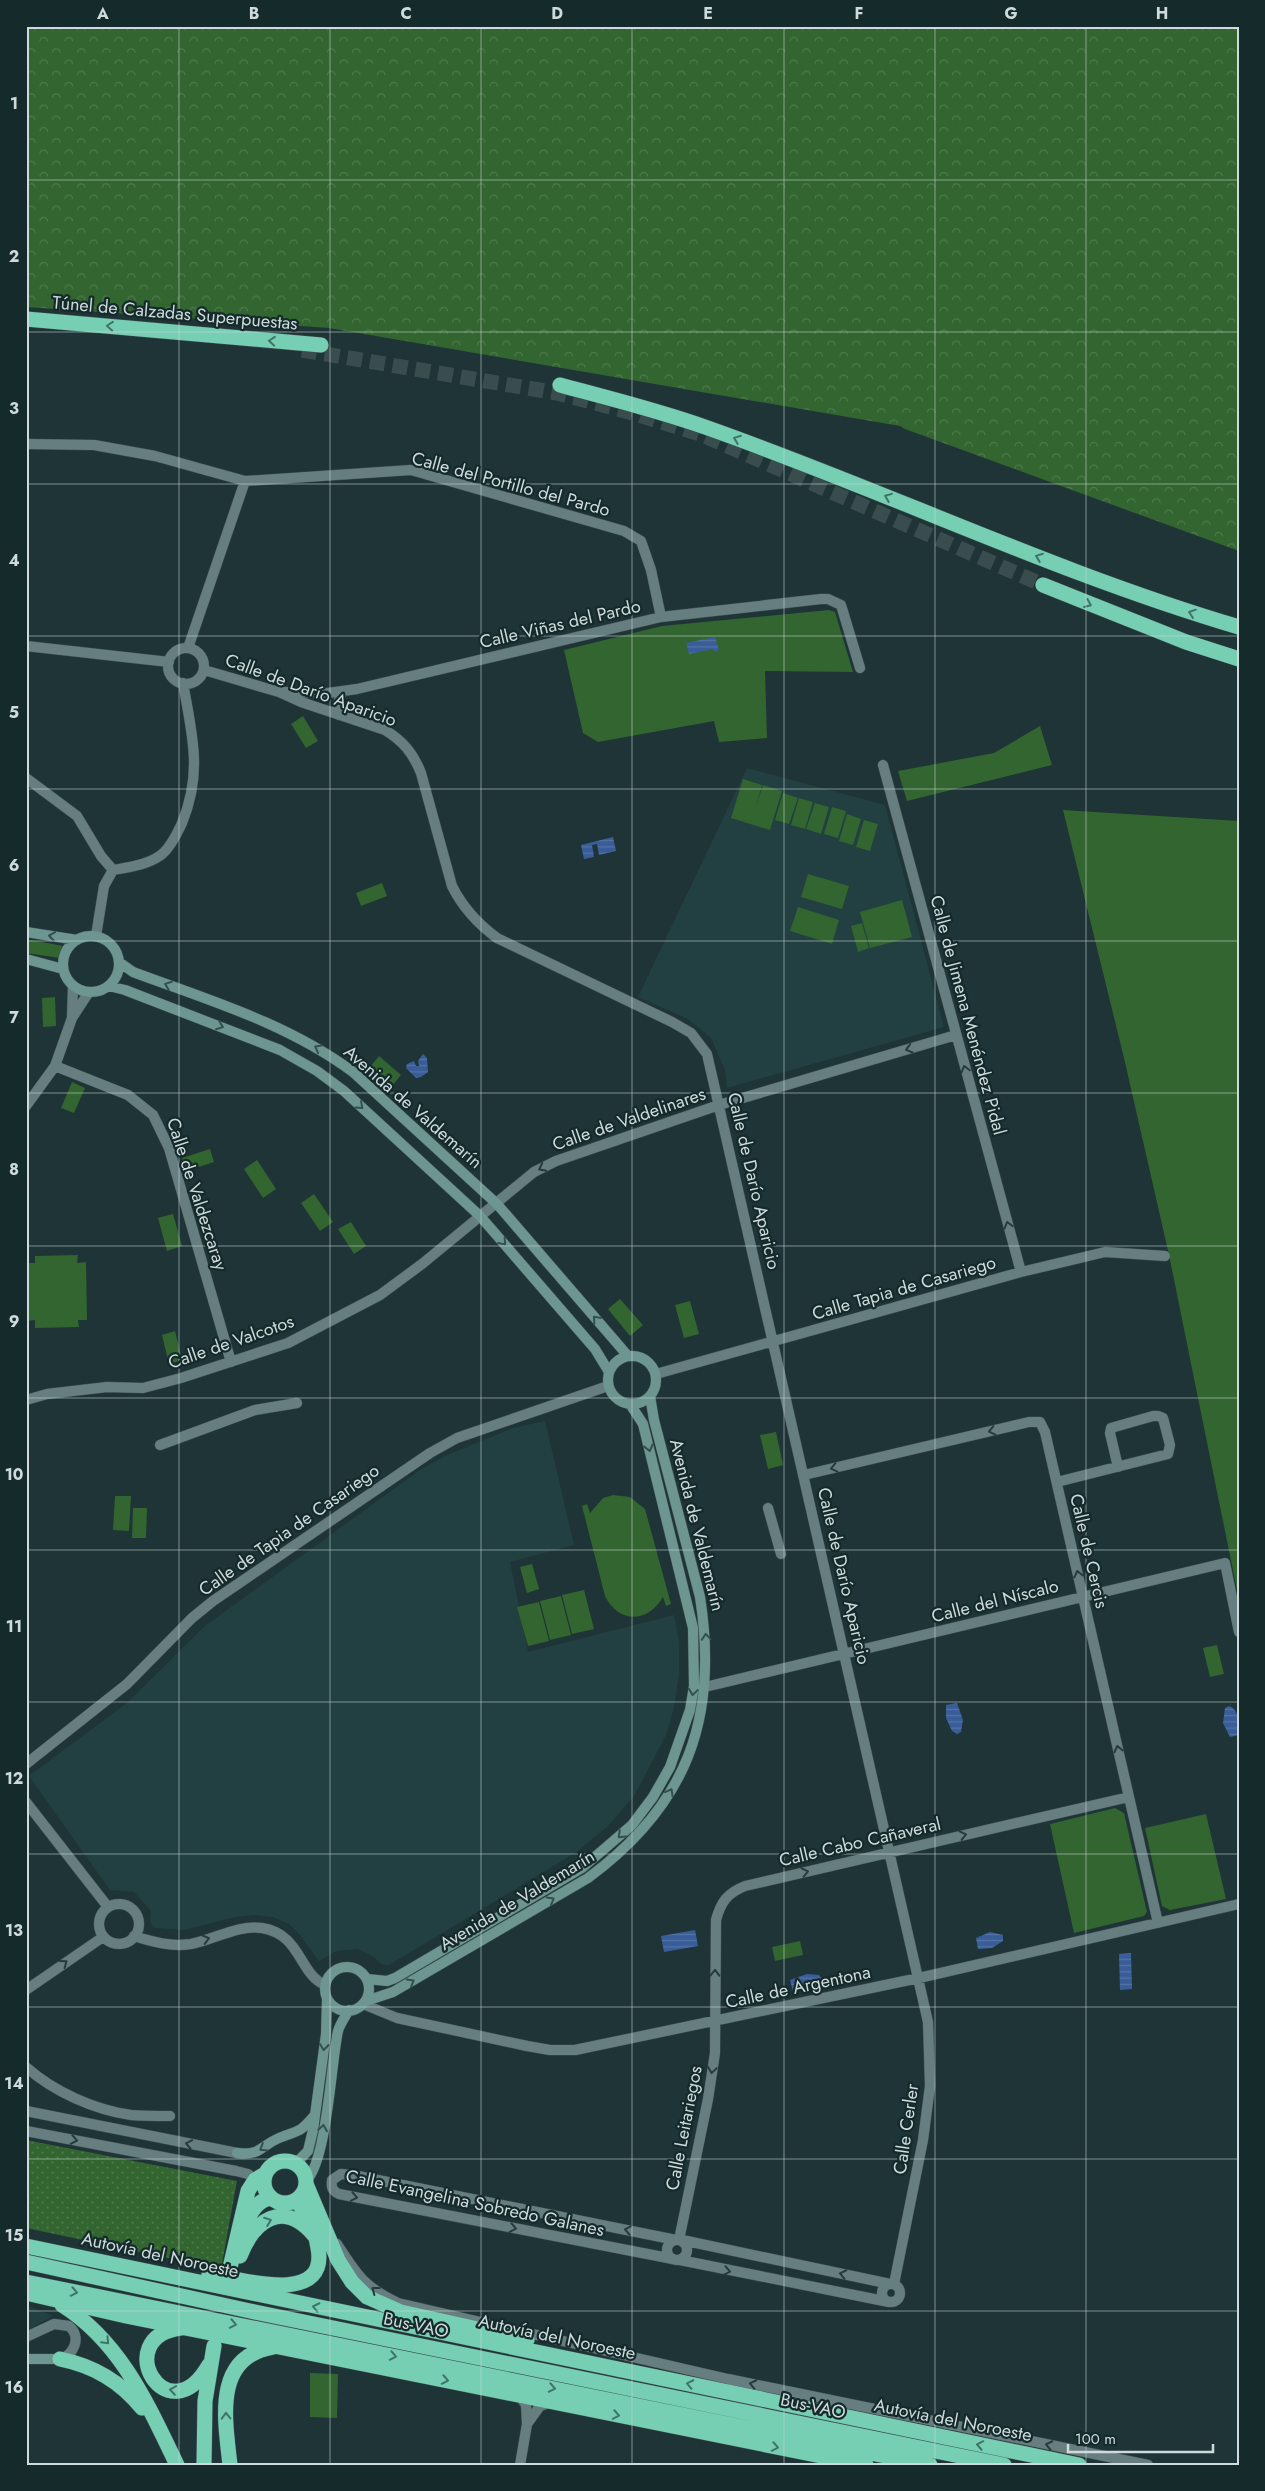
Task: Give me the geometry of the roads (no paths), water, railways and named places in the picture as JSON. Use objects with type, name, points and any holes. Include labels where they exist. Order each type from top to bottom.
[{"type":"highway","name":"Túnel de Calzadas Superpuestas","points":[[26,319],[321,345]]},
{"type":"highway","points":[[560,386],[632,404],[704,427],[1106,583],[1239,627]]},
{"type":"highway","points":[[1043,585],[1177,639],[1239,660]]},
{"type":"highway","points":[[316,2238],[308,2228],[294,2219],[271,2219],[263,2222],[249,2235],[232,2272],[248,2191],[269,2168],[280,2162],[295,2164],[310,2182],[346,2275],[359,2290],[374,2301],[401,2312],[598,2356],[621,2370]]},
{"type":"highway","points":[[260,2177],[270,2198]]},
{"type":"highway","points":[[239,2257],[244,2231],[252,2212],[263,2200],[270,2198],[282,2203],[296,2201],[310,2182]]},
{"type":"highway","points":[[76,2257],[117,2257],[286,2286],[305,2280],[315,2269],[319,2259],[316,2238],[309,2217],[296,2201]]},
{"type":"highway","name":"Autovía del Noroeste","points":[[26,2246],[1080,2465]]},
{"type":"highway","name":"Bus-VAO","points":[[26,2262],[250,2311],[1004,2465]]},
{"type":"highway","points":[[26,2269],[168,2298],[250,2311]]},
{"type":"highway","points":[[26,2282],[930,2465]]},
{"type":"highway","points":[[26,2293],[185,2328],[866,2465]]},
{"type":"highway","points":[[54,2300],[82,2318],[119,2357],[147,2402],[177,2463]]},
{"type":"highway","points":[[185,2328],[162,2334],[152,2342],[146,2359],[151,2377],[161,2388],[177,2392],[196,2385],[209,2365],[217,2347],[213,2401],[214,2465]]},
{"type":"highway","points":[[230,2465],[226,2414],[230,2379],[239,2363],[246,2356],[258,2350],[277,2346]]},
{"type":"highway","points":[[60,2360],[96,2369],[119,2384],[144,2410],[177,2463]]},
{"type":"highway","points":[[204,2465],[203,2426],[209,2365]]},
{"type":"street","name":"Calle del Portillo del Pardo","points":[[26,444],[94,445],[155,456],[245,481],[411,470],[624,531],[641,540],[652,570],[661,617]]},
{"type":"street","points":[[188,648],[245,481]]},
{"type":"street","name":"Calle Viñas del Pardo","points":[[279,692],[328,693],[342,691],[661,617],[821,599],[835,601],[842,605],[860,668]]},
{"type":"street","points":[[26,646],[169,662]]},
{"type":"street","points":[[188,648],[194,649],[202,658],[204,670],[197,680],[183,683],[170,674],[169,662],[173,653],[188,648]]},
{"type":"street","name":"Calle de Darío Aparicio","points":[[204,670],[223,674],[279,692],[324,710],[385,730],[397,737],[415,758],[421,772],[452,886],[458,900],[480,925],[498,938],[672,1022],[691,1033],[707,1054],[919,1978]]},
{"type":"street","points":[[96,936],[104,886],[113,870],[144,864],[162,854],[178,834],[192,796],[195,767],[183,683]]},
{"type":"street","points":[[339,715],[338,707],[342,691]]},
{"type":"street","points":[[324,710],[328,693]]},
{"type":"street","name":"Calle de Jimena Menéndez Pidal","points":[[883,765],[1020,1272]]},
{"type":"street","points":[[26,778],[77,816],[101,856],[113,870]]},
{"type":"street","points":[[26,932],[77,940]]},
{"type":"street","points":[[86,936],[96,936],[112,946],[119,962],[116,976],[109,986],[89,992],[74,986],[68,980],[63,969],[66,950],[77,940],[86,936]]},
{"type":"street","points":[[26,959],[63,969]]},
{"type":"street","name":"Avenida de Valdemarín","points":[[119,962],[133,972],[281,1028],[330,1054],[353,1072],[497,1204],[628,1356]]},
{"type":"street","points":[[72,1018],[74,986]]},
{"type":"street","name":"Avenida de Valdemarín","points":[[109,986],[125,990],[240,1033],[280,1050],[317,1071],[344,1091],[480,1216],[595,1349],[609,1372]]},
{"type":"street","points":[[26,1106],[56,1066],[72,1018],[89,992]]},
{"type":"street","name":"Calle de Valdelinares","points":[[497,1204],[534,1172],[556,1161],[719,1105],[956,1035]]},
{"type":"street","name":"Calle de Valdezcaray","points":[[56,1066],[128,1095],[154,1114],[169,1148],[231,1362]]},
{"type":"street","name":"Calle de Valcotos","points":[[26,1400],[47,1394],[107,1387],[143,1388],[181,1378],[288,1343],[380,1295],[497,1204]]},
{"type":"street","name":"Calle Tapia de Casariego","points":[[656,1374],[1020,1272],[1105,1252],[1165,1256]]},
{"type":"street","points":[[628,1356],[638,1356],[648,1362],[656,1374],[656,1382],[650,1396],[642,1402],[630,1404],[615,1397],[608,1386],[609,1372],[615,1362],[628,1356]]},
{"type":"street","name":"Calle de Tapia de Casariego","points":[[26,1764],[126,1684],[192,1618],[213,1601],[430,1453],[457,1438],[608,1386]]},
{"type":"street","name":"Avenida de Valdemarín","points":[[365,2002],[400,1988],[588,1878],[616,1858],[648,1825],[665,1802],[682,1771],[696,1734],[705,1688],[707,1654],[700,1597],[654,1420],[650,1396]]},
{"type":"street","points":[[160,1445],[255,1410],[297,1403]]},
{"type":"street","name":"Avenida de Valdemarín","points":[[367,1979],[387,1981],[395,1978],[582,1868],[632,1825],[653,1797],[670,1767],[690,1710],[694,1686],[693,1628],[643,1424],[630,1404]]},
{"type":"street","points":[[1057,1482],[1118,1467],[1168,1454],[1170,1445],[1162,1418],[1153,1416],[1112,1428],[1110,1433],[1118,1467]]},
{"type":"street","name":"Calle de Cercis","points":[[804,1475],[1029,1422],[1040,1422],[1045,1432],[1057,1482],[1158,1923]]},
{"type":"street","points":[[768,1508],[780,1554]]},
{"type":"street","name":"Calle del Níscalo","points":[[705,1688],[1224,1563],[1239,1632]]},
{"type":"street","name":"Calle Cabo Cañaveral","points":[[716,2022],[716,1920],[720,1906],[730,1892],[745,1886],[1129,1797]]},
{"type":"street","points":[[26,1802],[108,1907]]},
{"type":"street","points":[[119,1904],[134,1910],[139,1926],[134,1936],[130,1941],[114,1944],[103,1937],[98,1925],[100,1915],[108,1907],[119,1904]]},
{"type":"street","name":"Calle de Argentona","points":[[365,2002],[397,2018],[550,2050],[575,2050],[919,1978],[1239,1904]]},
{"type":"street","points":[[134,1936],[158,1944],[192,1944],[244,1929],[262,1928],[279,1934],[293,1944],[316,1981],[325,1985]]},
{"type":"street","points":[[26,1990],[103,1937]]},
{"type":"street","points":[[295,2164],[308,2151],[315,2115],[326,2034],[328,1999],[325,1985],[331,1974],[340,1968],[351,1967],[360,1971],[367,1979],[370,1990],[365,2002],[357,2009],[336,2008],[328,1999]]},
{"type":"street","name":"Calle Cerler","points":[[889,2302],[896,2301],[901,2296],[899,2288],[892,2284],[923,2140],[930,2086],[928,2022],[919,1978]]},
{"type":"street","points":[[349,2010],[338,2028],[323,2133],[310,2182],[336,2243],[355,2272],[375,2292],[398,2302],[728,2379],[1148,2465]]},
{"type":"street","name":"Calle Leitariegos","points":[[679,2240],[708,2099],[715,2053],[716,2022]]},
{"type":"street","points":[[26,2067],[61,2091],[95,2106],[131,2115],[170,2116]]},
{"type":"street","points":[[26,2111],[236,2153],[252,2154],[261,2151],[281,2137],[298,2133],[315,2115]]},
{"type":"street","points":[[26,2131],[260,2177]]},
{"type":"street","name":"Calle Evangelina Sobredo Galanes","points":[[889,2302],[339,2194],[334,2191],[332,2180],[341,2174],[353,2175],[892,2284]]},
{"type":"street","points":[[679,2240],[686,2245],[688,2251],[685,2257],[676,2259],[668,2254],[667,2248],[670,2242],[679,2240]]},
{"type":"street","points":[[26,2337],[54,2324],[69,2326],[75,2334],[75,2346],[68,2356],[60,2360],[26,2359]]},
{"type":"street","points":[[520,2396],[526,2405],[527,2424],[520,2465]]},
{"type":"street","points":[[527,2424],[540,2406],[551,2402]]},
{"type":"water","points":[[715,637],[719,650],[715,652],[713,649],[689,654],[686,643]]},
{"type":"water","points":[[613,837],[616,851],[599,855],[597,844],[592,845],[594,857],[584,859],[581,845]]},
{"type":"water","points":[[423,1054],[427,1058],[428,1072],[416,1078],[406,1068],[407,1064],[414,1061],[416,1066],[419,1066],[418,1061]]},
{"type":"water","points":[[957,1703],[963,1720],[961,1732],[957,1734],[952,1731],[946,1718],[946,1705]]},
{"type":"water","points":[[1229,1706],[1237,1714],[1239,1726],[1239,1735],[1230,1737],[1223,1723],[1225,1708]]},
{"type":"water","points":[[695,1930],[698,1946],[664,1952],[661,1936]]},
{"type":"water","points":[[990,1932],[1003,1935],[1003,1941],[992,1948],[978,1949],[976,1938]]},
{"type":"water","points":[[1131,1953],[1132,1989],[1120,1990],[1119,1954]]},
{"type":"water","points":[[807,1974],[819,1975],[822,1979],[820,1983],[810,1989],[793,1991],[790,1980]]},
{"type":"tunnel","points":[[302,350],[557,393],[629,412],[700,434],[1043,585]]}]
